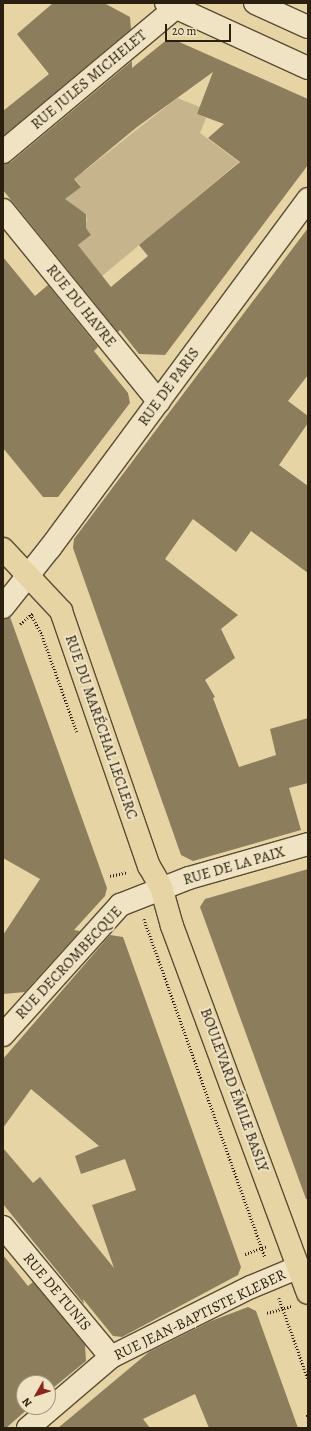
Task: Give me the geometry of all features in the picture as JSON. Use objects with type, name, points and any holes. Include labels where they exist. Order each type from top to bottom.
[{"type":"main road","name":"RUE DU MARÉCHAL LECLERC","points":[[3,549],[30,575],[61,611],[149,866],[160,887]]},
{"type":"main road","name":"BOULEVARD ÉMILE BASLY","points":[[160,887],[175,933],[299,1267],[302,1299]]},
{"type":"street","points":[[255,3],[308,27]]},
{"type":"street","points":[[171,6],[308,68]]},
{"type":"street","name":"RUE JULES MICHELET","points":[[3,152],[171,6]]},
{"type":"street","name":"RUE DE PARIS","points":[[3,607],[30,575],[308,199]]},
{"type":"street","name":"RUE DU HAVRE","points":[[3,210],[159,402]]},
{"type":"street","name":"RUE DE LA PAIX","points":[[160,887],[308,844]]},
{"type":"street","name":"RUE DECROMBECQUE","points":[[7,1023],[120,905],[160,887]]},
{"type":"street","name":"RUE DE TUNIS","points":[[3,1227],[111,1357]]},
{"type":"street","name":"RUE JEAN-BAPTISTE KLEBER","points":[[28,1428],[111,1357],[272,1277],[299,1267]]},
{"type":"path","points":[[136,897],[308,1378]]},
{"type":"path","points":[[267,1313],[283,1308],[302,1299]]},
{"type":"shaded area","points":[[177,98],[200,107],[197,114],[206,118],[200,133],[239,162],[102,276],[78,245],[91,235],[83,225],[87,221],[86,213],[59,204],[81,186],[75,179],[50,200],[66,151],[83,172]]},
{"type":"building","points":[[53,3],[104,3],[130,17],[131,29],[3,136],[3,111],[49,74],[17,34]]},
{"type":"building","points":[[177,41],[308,99],[308,165],[165,355],[139,354],[120,330],[118,332],[3,190],[3,164],[11,162],[132,61],[132,68],[164,42]],"holes":[[[213,72],[197,114],[224,124],[208,138],[240,162],[139,245],[148,256],[111,287],[78,245],[91,235],[86,228],[86,214],[65,199],[81,187],[74,179],[137,127]]]},
{"type":"building","points":[[308,228],[308,375],[288,401],[308,416],[308,423],[279,465],[308,486],[308,573],[251,531],[236,552],[193,519],[165,559],[238,615],[221,629],[235,658],[205,680],[215,697],[213,698],[239,767],[276,755],[270,729],[308,718],[308,783],[289,788],[301,830],[193,861],[181,855],[73,548],[74,539]]},
{"type":"building","points":[[3,257],[35,296],[48,285],[98,347],[94,351],[128,393],[130,403],[58,497],[43,497],[3,448]]},
{"type":"building","points":[[10,617],[107,888],[105,896],[74,930],[80,931],[25,992],[3,994],[3,935],[40,879],[3,858],[3,619]]},
{"type":"building","points":[[308,869],[308,1199],[306,1199],[200,907],[205,899]]},
{"type":"building","points":[[110,935],[123,937],[241,1267],[238,1275],[122,1337],[113,1336],[83,1299],[84,1304],[3,1204],[3,1148],[33,1183],[40,1177],[114,1268],[92,1205],[136,1190],[125,1159],[81,1174],[75,1156],[99,1146],[31,1089],[3,1128],[3,1059]]},
{"type":"building","points":[[3,1255],[28,1286],[33,1282],[85,1345],[86,1361],[56,1385],[56,1375],[16,1375],[16,1415],[21,1415],[6,1428],[3,1428]]},
{"type":"building","points":[[248,1307],[256,1311],[298,1428],[209,1428],[195,1394],[143,1419],[150,1428],[58,1428],[149,1352],[211,1321]]}]
